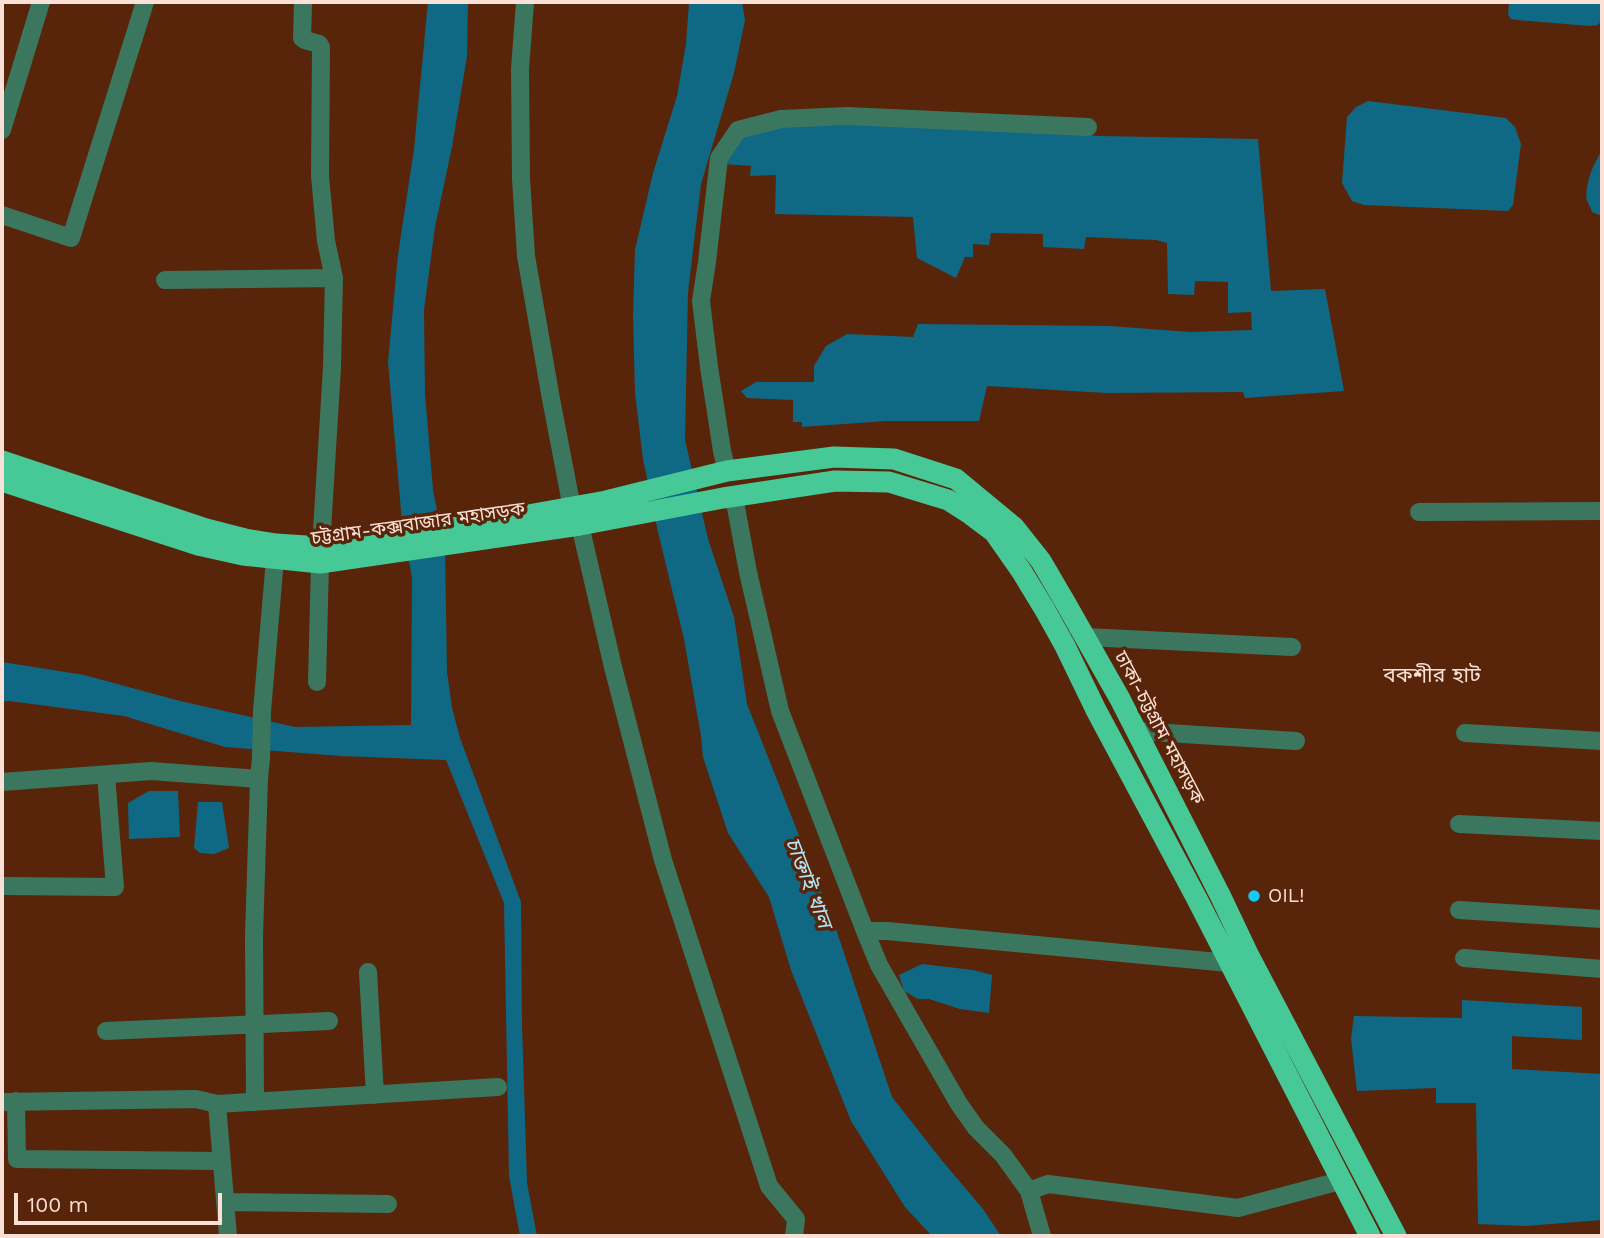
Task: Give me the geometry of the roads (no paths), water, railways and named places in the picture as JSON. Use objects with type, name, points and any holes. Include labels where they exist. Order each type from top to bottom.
[{"type":"highway","name":"ঢাকা-চট্টগ্রাম মহাসড়ক","points":[[724,472],[834,457],[894,459],[956,479],[1014,527],[1041,561],[1119,699],[1249,956],[1396,1236]]},
{"type":"highway","name":"চট্টগ্রাম-কক্সবাজার মহাসড়ক","points":[[2,461],[206,529],[321,555]]},
{"type":"highway","name":"চট্টগ্রাম-কক্সবাজার মহাসড়ক","points":[[607,510],[724,472]]},
{"type":"highway","name":"চট্টগ্রাম-কক্সবাজার মহাসড়ক","points":[[2,481],[198,545],[275,559],[369,548],[607,510],[729,498]]},
{"type":"highway","points":[[729,498],[835,481],[889,482],[948,500],[994,532],[1022,572],[1065,646],[1370,1236]]},
{"type":"highway","points":[[1096,710],[1119,699]]},
{"type":"street","points":[[2,130],[41,2]]},
{"type":"street","points":[[2,215],[71,238],[145,2]]},
{"type":"street","points":[[303,2],[302,38],[321,47],[320,176],[326,241],[334,278],[317,682]]},
{"type":"street","points":[[525,2],[520,69],[521,179],[526,256],[551,399],[576,516],[663,860],[769,1186],[796,1219],[794,1236]]},
{"type":"street","points":[[724,472],[701,301],[719,158],[738,131],[781,119],[847,116],[1088,127]]},
{"type":"street","points":[[165,280],[334,278]]},
{"type":"street","points":[[729,498],[780,711],[879,965],[960,1104],[976,1128],[1003,1155],[1029,1191],[1042,1236]]},
{"type":"street","points":[[1419,512],[1602,511]]},
{"type":"street","points":[[255,1102],[254,936],[259,779],[275,559]]},
{"type":"street","points":[[1085,638],[1292,648]]},
{"type":"street","points":[[1135,731],[1296,741]]},
{"type":"street","points":[[1465,733],[1602,741]]},
{"type":"street","points":[[2,782],[151,771],[259,779]]},
{"type":"street","points":[[2,886],[115,887],[106,775]]},
{"type":"street","points":[[1459,824],[1602,831]]},
{"type":"street","points":[[1459,910],[1602,919]]},
{"type":"street","points":[[865,931],[887,930],[1229,964]]},
{"type":"street","points":[[1464,958],[1602,969]]},
{"type":"street","points":[[368,972],[375,1095]]},
{"type":"street","points":[[106,1031],[329,1021]]},
{"type":"street","points":[[221,1161],[17,1159],[9,1102],[196,1099],[217,1104],[498,1087]]},
{"type":"street","points":[[217,1104],[229,1236]]},
{"type":"street","points":[[1029,1191],[1048,1184],[1238,1208],[1340,1181]]},
{"type":"street","points":[[225,1202],[388,1204]]},
{"type":"water","points":[[428,2],[468,2],[467,56],[435,227],[424,310],[425,394],[433,490],[445,550],[447,672],[460,738],[521,902],[527,1183],[537,1236],[520,1236],[509,1176],[504,903],[446,760],[341,756],[225,747],[124,716],[2,702],[2,662],[84,675],[180,701],[295,727],[411,725],[412,578],[402,522],[388,362],[398,255],[414,149]]},
{"type":"water","name":"চাক্তাই খাল","points":[[689,2],[742,2],[745,20],[734,73],[701,184],[688,292],[685,440],[708,539],[734,617],[747,704],[836,929],[892,1097],[983,1209],[1001,1236],[932,1236],[905,1207],[851,1121],[791,970],[769,897],[728,833],[703,757],[684,639],[643,459],[635,393],[633,315],[635,250],[653,173],[677,96],[686,44]]},
{"type":"water","points":[[1509,2],[1602,2],[1602,20],[1598,25],[1590,26],[1511,19],[1508,15]]},
{"type":"water","points":[[1368,101],[1506,118],[1515,127],[1521,144],[1513,205],[1508,211],[1364,205],[1352,201],[1342,183],[1347,117],[1356,107]]},
{"type":"water","points":[[837,121],[996,128],[1098,136],[1258,139],[1271,291],[1325,289],[1344,391],[1245,398],[1243,392],[1107,393],[987,386],[979,421],[886,421],[802,427],[802,422],[793,422],[793,400],[747,398],[741,391],[756,382],[814,382],[814,366],[826,346],[847,334],[913,337],[918,324],[1110,326],[1190,332],[1252,330],[1251,312],[1228,313],[1228,282],[1195,281],[1194,295],[1168,294],[1167,243],[1156,240],[1086,237],[1084,249],[1043,247],[1043,234],[991,233],[989,245],[973,244],[973,257],[965,257],[956,278],[917,258],[913,217],[775,214],[776,175],[750,176],[751,166],[723,164],[739,136],[782,126]]},
{"type":"water","points":[[1602,150],[1602,216],[1592,212],[1586,195],[1590,174]]},
{"type":"water","points":[[149,791],[178,791],[180,837],[129,839],[128,803]]},
{"type":"water","points":[[198,802],[222,802],[229,848],[214,854],[200,853],[194,848]]},
{"type":"water","points":[[922,964],[992,975],[989,1013],[960,1009],[929,999],[918,999],[904,991],[899,975]]},
{"type":"water","points":[[1462,1000],[1582,1007],[1582,1040],[1512,1036],[1512,1069],[1602,1074],[1602,1220],[1525,1226],[1478,1224],[1476,1103],[1436,1103],[1436,1088],[1357,1091],[1351,1039],[1354,1016],[1462,1018]]},
{"type":"place","name":"OIL!","points":[[1254,896]]},
{"type":"district","name":"বকশীর হাট","points":[[1432,676]]}]
